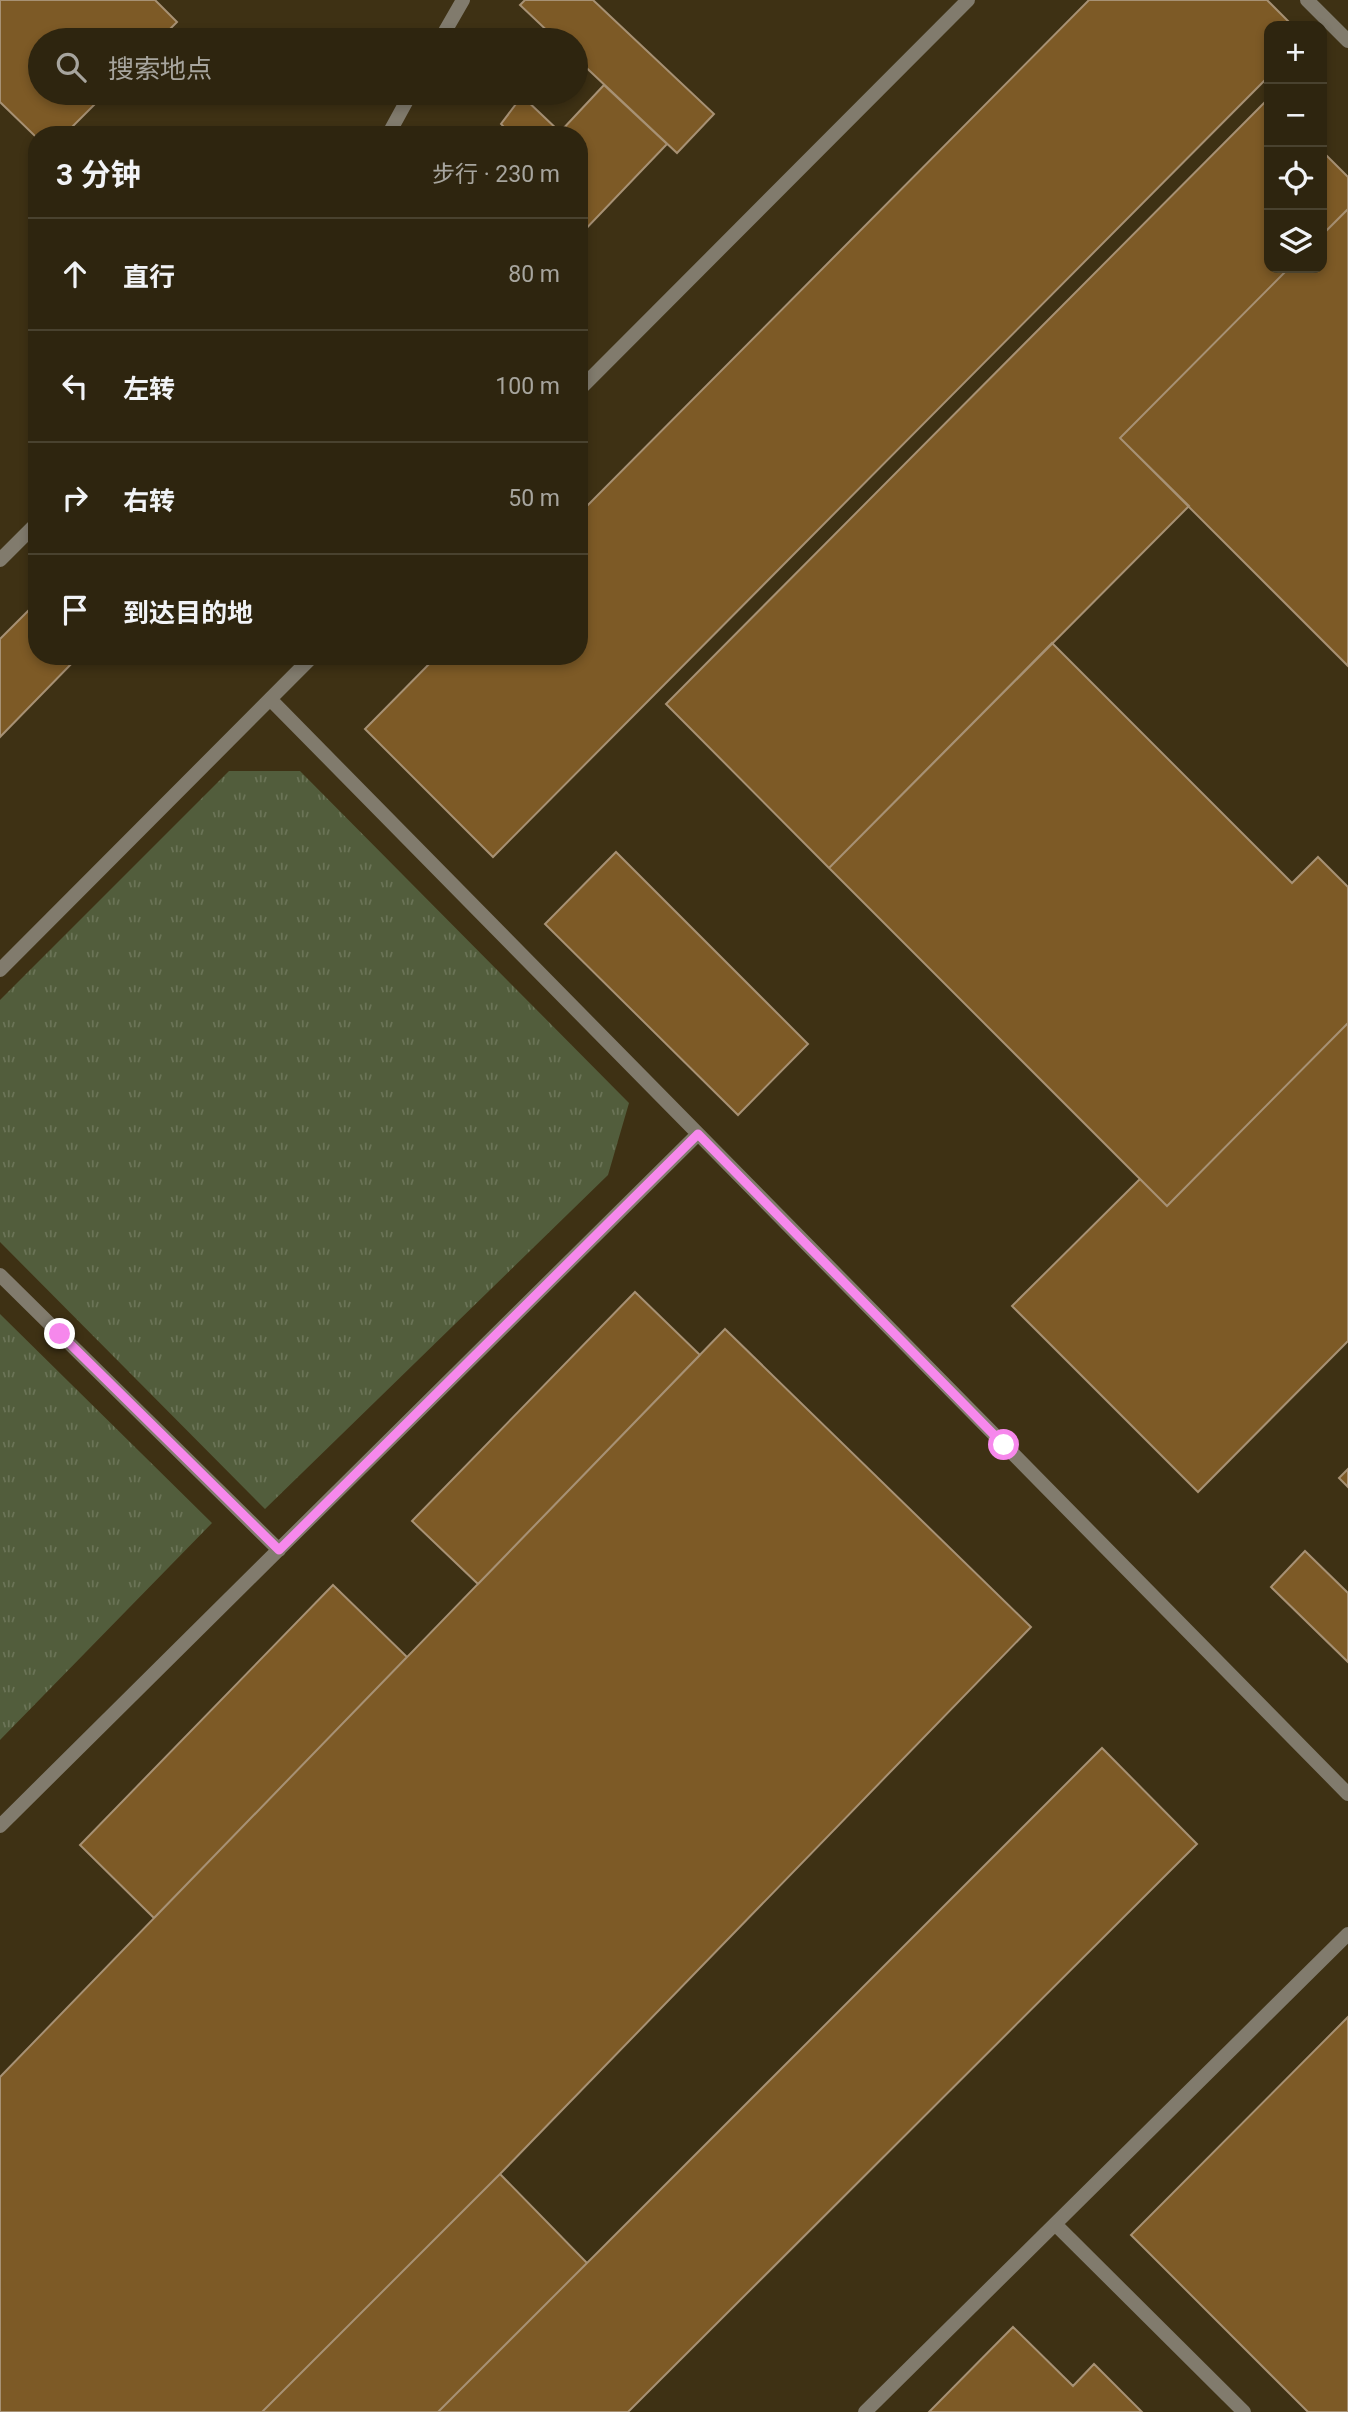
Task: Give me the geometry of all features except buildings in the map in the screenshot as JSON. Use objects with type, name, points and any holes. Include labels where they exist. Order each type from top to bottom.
[{"type":"lane","points":[[447,28],[463,0]]},
{"type":"lane","points":[[588,381],[968,0]]},
{"type":"lane","points":[[1307,0],[1348,41]]},
{"type":"lane","points":[[393,126],[404,105]]},
{"type":"lane","points":[[0,560],[28,532]]},
{"type":"lane","points":[[0,970],[304,665]]},
{"type":"lane","points":[[270,699],[1348,1794]]},
{"type":"lane","points":[[0,1826],[698,1134]]},
{"type":"lane","points":[[0,1275],[279,1550]]},
{"type":"lane","points":[[865,2412],[1348,1934]]},
{"type":"lane","points":[[1055,2224],[1244,2412]]},
{"type":"green space","points":[[229,771],[300,771],[629,1103],[608,1175],[265,1509],[0,1242],[0,1000]]},
{"type":"green space","points":[[0,1314],[212,1523],[0,1740]]},
{"type":"route","points":[[60,1334],[279,1550],[698,1134],[1004,1445]]}]
